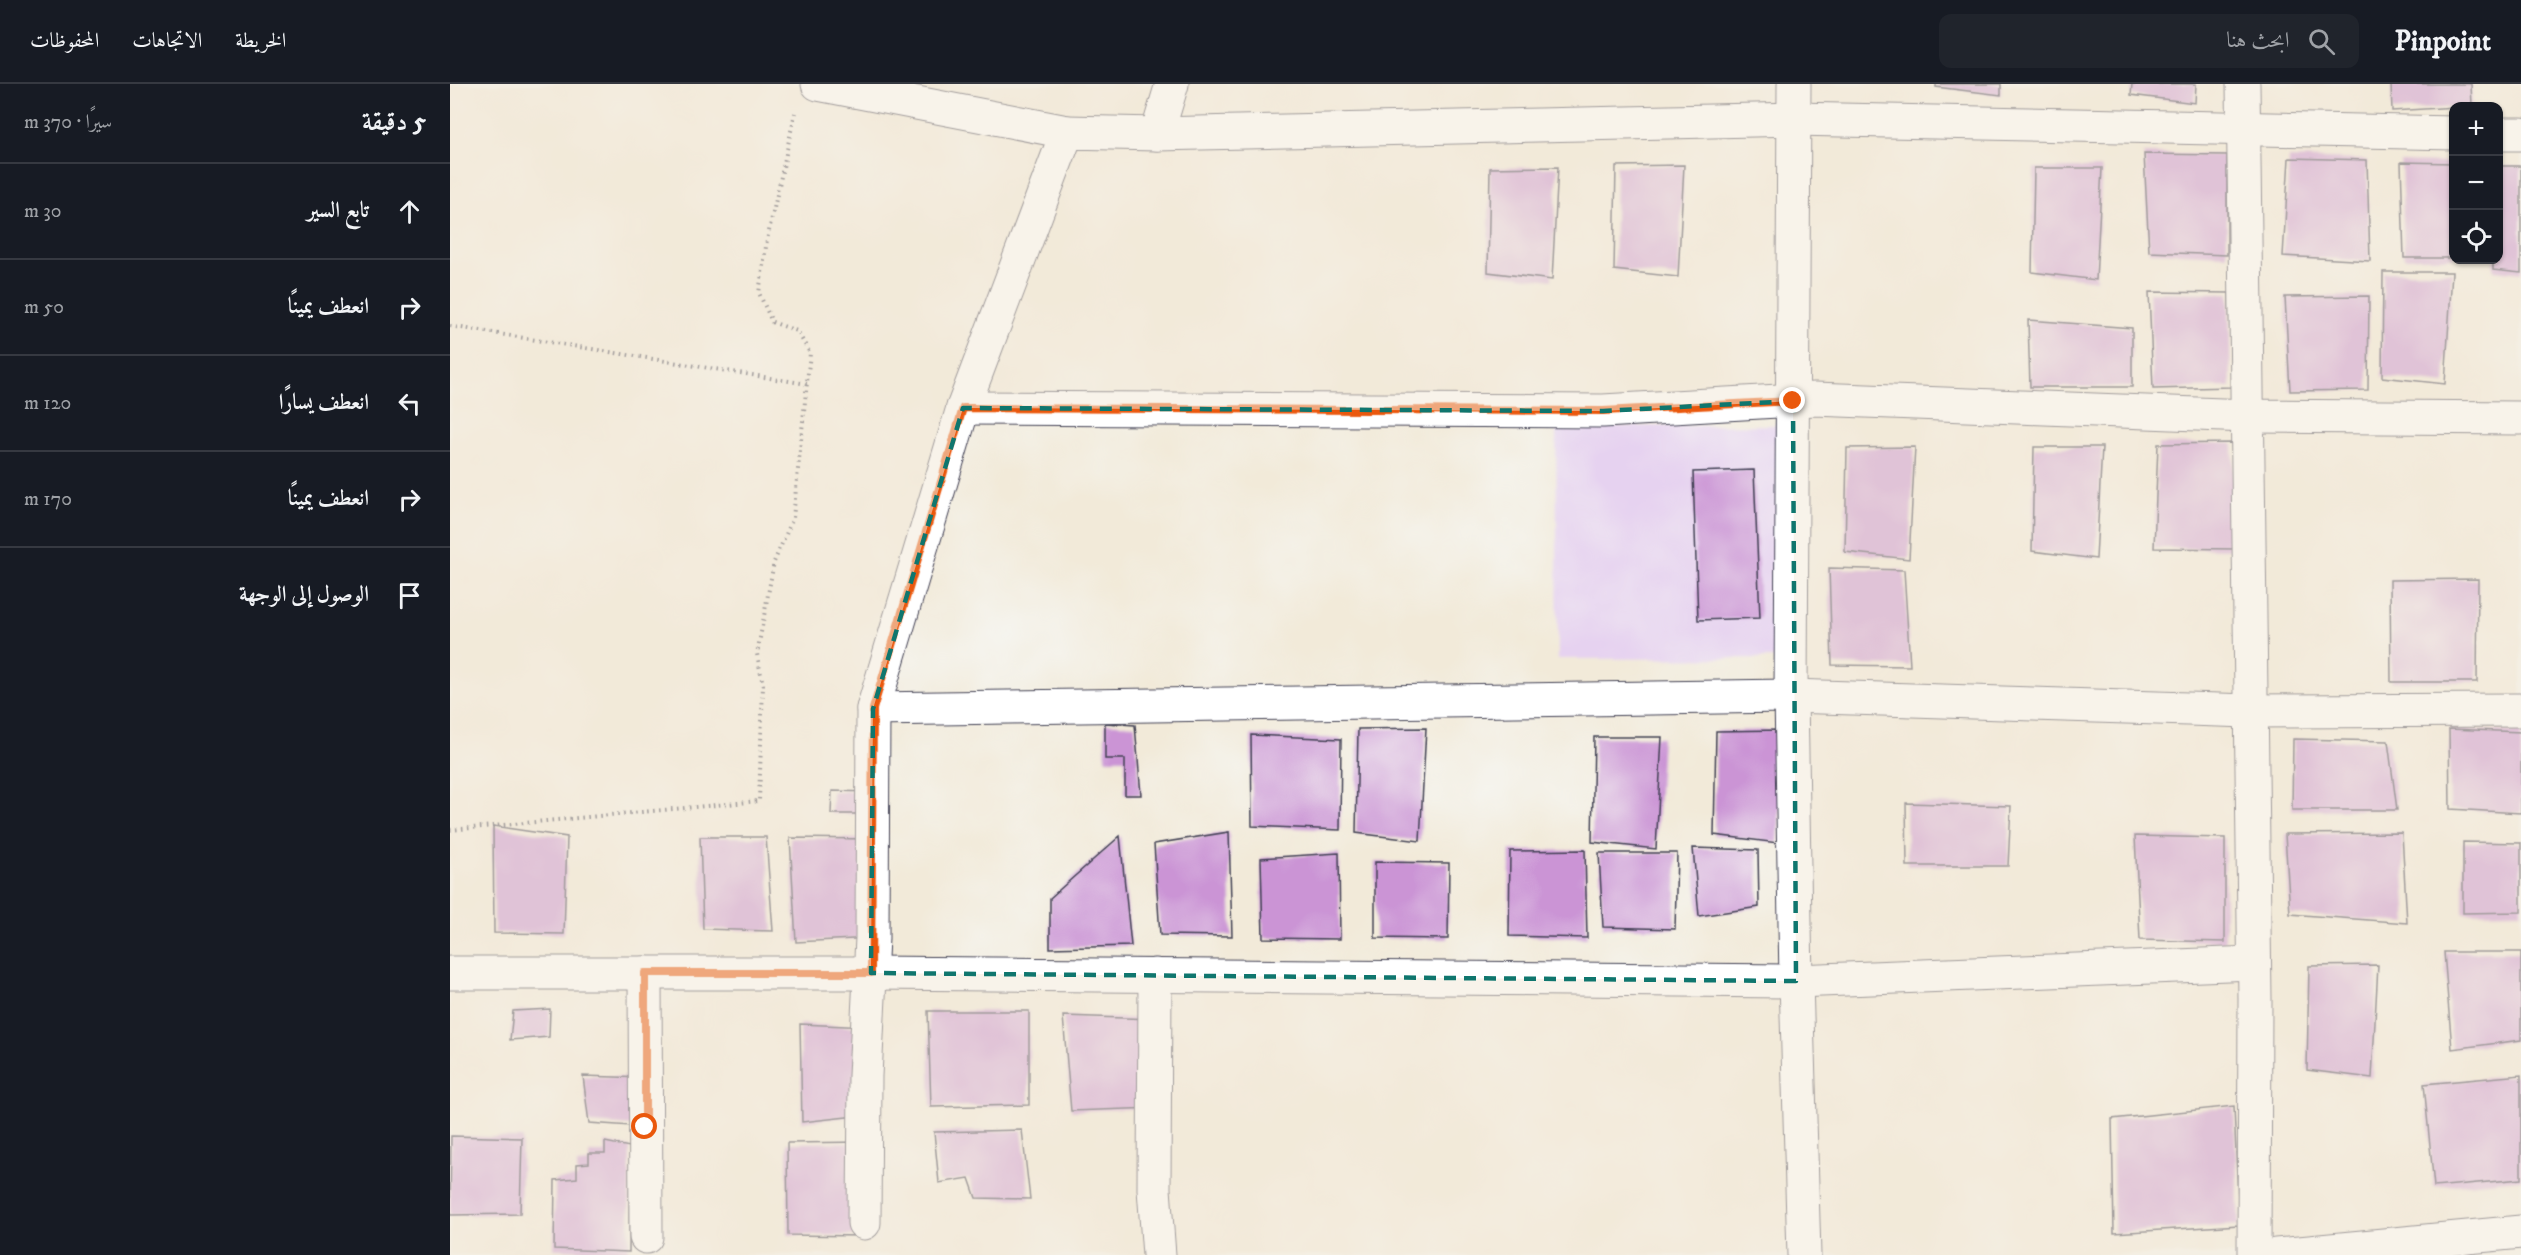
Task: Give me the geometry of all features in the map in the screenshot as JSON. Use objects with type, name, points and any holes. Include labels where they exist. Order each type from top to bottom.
[{"type":"street","points":[[818,84],[1067,132],[1157,134],[1794,119],[2449,133]]},
{"type":"street","points":[[1157,134],[1172,84]]},
{"type":"street","points":[[1794,84],[1791,696],[1804,1255]]},
{"type":"street","points":[[2243,84],[2248,416],[2254,1255]]},
{"type":"street","points":[[864,1224],[865,1076],[871,973],[873,709],[963,408],[1067,132]]},
{"type":"street","points":[[2503,134],[2521,134]]},
{"type":"street","points":[[963,408],[1603,411],[1836,400],[2248,416],[2521,418]]},
{"type":"street","points":[[873,709],[1791,696],[2250,711],[2521,710]]},
{"type":"street","points":[[450,973],[871,973],[1796,981],[2253,963]]},
{"type":"street","points":[[645,973],[646,1237]]},
{"type":"street","points":[[1155,975],[1154,1189],[1159,1255]]},
{"type":"street","points":[[2276,1255],[2521,1232]]},
{"type":"path","points":[[450,830],[759,801],[763,685],[757,654],[774,562],[793,518],[810,353],[797,331],[772,322],[759,293],[767,240],[795,113]]},
{"type":"path","points":[[450,326],[807,384]]},
{"type":"highlighted area","points":[[1793,401],[1796,981],[871,973],[873,709],[963,408],[1603,411]]},
{"type":"shaded area","points":[[1784,425],[1785,658],[1558,659],[1556,427]]},
{"type":"building","points":[[1936,84],[2001,84],[2001,95],[1936,87]]},
{"type":"building","points":[[2132,84],[2196,84],[2195,103],[2131,95]]},
{"type":"building","points":[[2391,84],[2471,84],[2472,102],[2449,102],[2449,107],[2392,111]]},
{"type":"building","points":[[2144,154],[2227,155],[2227,255],[2149,252]]},
{"type":"building","points":[[2289,158],[2367,160],[2370,261],[2283,256]]},
{"type":"building","points":[[2401,162],[2449,163],[2449,258],[2404,258]]},
{"type":"building","points":[[1684,165],[1678,277],[1614,270],[1616,166]]},
{"type":"building","points":[[2503,166],[2521,166],[2521,273],[2493,270],[2493,264],[2503,264]]},
{"type":"building","points":[[1558,167],[1552,280],[1488,272],[1490,168]]},
{"type":"building","points":[[2034,168],[2102,168],[2096,280],[2032,272]]},
{"type":"building","points":[[2383,272],[2452,272],[2445,384],[2382,377]]},
{"type":"building","points":[[2149,292],[2229,293],[2231,387],[2153,389]]},
{"type":"building","points":[[2369,296],[2368,390],[2290,391],[2285,297]]},
{"type":"building","points":[[2028,320],[2132,328],[2132,387],[2030,387]]},
{"type":"building","points":[[2233,443],[2236,549],[2154,548],[2158,444]]},
{"type":"building","points":[[1915,447],[1909,559],[1845,552],[1847,448]]},
{"type":"building","points":[[2034,447],[2102,447],[2096,559],[2032,551]]},
{"type":"building","points":[[1754,470],[1760,618],[1698,620],[1693,472]]},
{"type":"building","points":[[1829,568],[1904,570],[1910,666],[1832,665]]},
{"type":"building","points":[[2478,579],[2477,682],[2391,682],[2390,580]]},
{"type":"building","points":[[1105,723],[1135,725],[1141,795],[1125,795],[1125,759],[1105,759]]},
{"type":"building","points":[[1426,728],[1420,841],[1356,833],[1358,729]]},
{"type":"building","points":[[2449,729],[2521,732],[2521,813],[2450,809]]},
{"type":"building","points":[[1784,730],[1778,843],[1714,835],[1716,731]]},
{"type":"building","points":[[1251,735],[1341,739],[1340,830],[1252,826]]},
{"type":"building","points":[[1594,737],[1662,737],[1656,849],[1592,842]]},
{"type":"building","points":[[2293,739],[2388,741],[2397,810],[2292,810]]},
{"type":"building","points":[[832,791],[873,792],[872,814],[831,814]]},
{"type":"building","points":[[1906,803],[2011,806],[2008,866],[1907,866]]},
{"type":"building","points":[[493,826],[567,837],[564,934],[494,933]]},
{"type":"building","points":[[1229,832],[1232,936],[1160,935],[1154,844]]},
{"type":"building","points":[[2402,833],[2407,923],[2290,914],[2285,834]]},
{"type":"building","points":[[1120,836],[1131,946],[1050,948],[1050,898]]},
{"type":"building","points":[[2135,836],[2225,838],[2225,942],[2140,940]]},
{"type":"building","points":[[700,837],[766,837],[773,931],[703,929]]},
{"type":"building","points":[[790,838],[872,839],[872,938],[796,942]]},
{"type":"building","points":[[2463,842],[2521,843],[2521,912],[2463,913]]},
{"type":"building","points":[[1693,848],[1758,850],[1759,907],[1699,916]]},
{"type":"building","points":[[1585,850],[1587,938],[1509,936],[1510,851]]},
{"type":"building","points":[[1339,853],[1340,939],[1263,938],[1261,858]]},
{"type":"building","points":[[1599,853],[1677,853],[1675,929],[1603,927]]},
{"type":"building","points":[[1375,862],[1449,863],[1448,939],[1375,938]]},
{"type":"building","points":[[2444,952],[2521,952],[2521,1040],[2452,1049]]},
{"type":"building","points":[[2378,965],[2372,1078],[2307,1070],[2309,966]]},
{"type":"building","points":[[550,1009],[549,1037],[510,1040],[513,1011]]},
{"type":"building","points":[[928,1011],[1029,1011],[1029,1105],[931,1107]]},
{"type":"building","points":[[1063,1016],[1154,1019],[1155,1108],[1071,1111]]},
{"type":"building","points":[[800,1024],[868,1027],[865,1115],[802,1122]]},
{"type":"building","points":[[2521,1075],[2521,1179],[2434,1187],[2424,1084]]},
{"type":"building","points":[[583,1076],[645,1078],[645,1127],[589,1123]]},
{"type":"building","points":[[2234,1106],[2239,1225],[2114,1233],[2112,1119]]},
{"type":"building","points":[[1022,1130],[1030,1199],[976,1198],[969,1178],[939,1183],[934,1132]]},
{"type":"building","points":[[451,1136],[522,1138],[520,1214],[450,1215]]},
{"type":"building","points":[[605,1142],[630,1147],[629,1252],[554,1249],[555,1180],[577,1178],[577,1164],[589,1163],[589,1153],[605,1153]]},
{"type":"building","points":[[865,1142],[863,1236],[788,1235],[787,1143]]},
{"type":"route","points":[[645,1127],[645,973],[871,973],[873,709],[963,408],[1603,411],[1793,401]]}]
